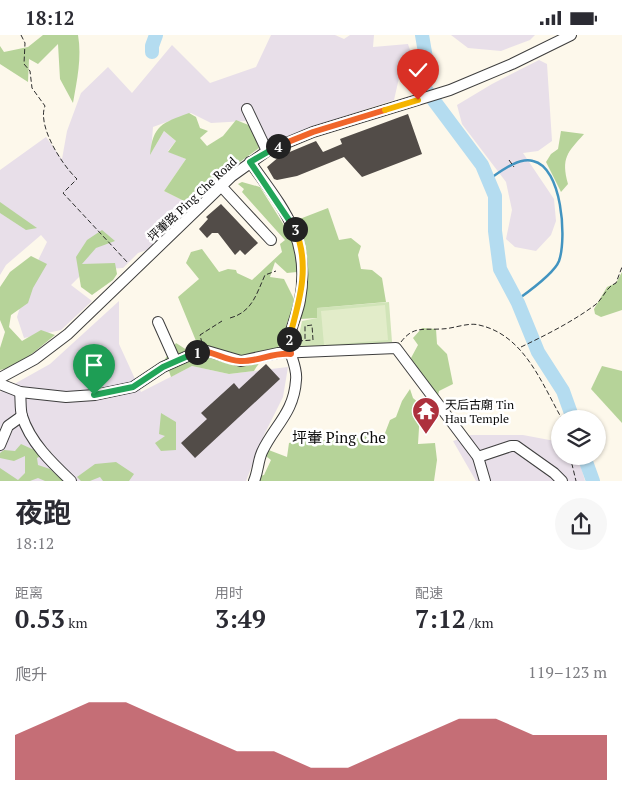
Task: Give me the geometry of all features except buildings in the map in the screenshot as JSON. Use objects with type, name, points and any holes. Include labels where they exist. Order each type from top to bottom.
[{"type":"street","name":"坪輋路 Ping Che Road","points":[[0,378],[35,359],[68,334],[221,186],[250,162],[267,151],[313,132],[450,90],[512,64],[570,35]]},
{"type":"street","points":[[247,109],[267,151]]},
{"type":"street","points":[[250,162],[291,221],[302,252],[303,269],[300,299],[288,341],[296,365],[296,381],[290,406],[262,452],[254,481]]},
{"type":"street","points":[[221,186],[271,240]]},
{"type":"street","points":[[158,322],[175,360]]},
{"type":"street","points":[[0,384],[20,393],[73,397],[126,389],[175,360],[202,351],[241,361],[276,353],[291,354],[396,348],[478,457],[485,481]]},
{"type":"street","points":[[20,393],[22,416],[46,457],[71,481]]},
{"type":"street","points":[[0,445],[8,426],[22,416]]},
{"type":"street","points":[[478,457],[511,445],[554,473],[562,481]]},
{"type":"path","points":[[21,35],[25,43],[24,64],[30,71],[32,88],[45,106],[42,116],[46,131],[66,165],[77,179],[63,193],[129,263]]},
{"type":"path","points":[[510,160],[514,167]]},
{"type":"path","points":[[520,347],[547,335],[598,303],[608,287],[616,283],[622,267]]},
{"type":"path","points":[[230,318],[244,313],[256,298],[265,275],[276,271]]},
{"type":"path","points":[[203,346],[200,335],[222,321]]},
{"type":"path","points":[[396,348],[407,334],[417,328],[442,329],[478,324],[505,334],[520,347],[557,410]]},
{"type":"path","points":[[298,341],[313,340],[312,325],[304,326],[305,340]]},
{"type":"path","points":[[572,465],[576,481]]},
{"type":"shaded area","points":[[271,35],[335,35],[344,39],[350,35],[374,35],[373,47],[408,44],[415,65],[399,78],[394,100],[312,127],[272,143],[246,121],[211,123],[191,113],[153,127],[151,153],[164,131],[176,141],[168,151],[186,159],[164,191],[192,205],[147,250],[138,253],[123,268],[86,270],[71,285],[92,301],[61,330],[24,338],[17,317],[27,283],[47,242],[41,235],[6,265],[0,275],[0,170],[46,137],[62,159],[67,131],[81,93],[108,67],[132,93],[172,45],[210,83],[256,67]]},
{"type":"shaded area","points":[[451,35],[535,35],[530,40],[501,51],[468,48]]},
{"type":"shaded area","points":[[539,60],[547,64],[552,141],[538,151],[523,153],[554,199],[556,221],[551,235],[536,251],[515,247],[506,239],[512,210],[506,182],[462,124],[457,105],[492,84]]},
{"type":"shaded area","points":[[119,301],[119,344],[141,392],[192,366],[229,374],[288,367],[283,397],[264,435],[246,481],[0,481],[0,392],[50,364]]},
{"type":"shaded area","points":[[471,435],[523,435],[551,440],[551,465],[581,465],[585,481],[476,481],[453,441]]},
{"type":"green space","points":[[43,35],[78,35],[79,61],[73,103],[60,79],[58,44],[38,64],[29,59],[28,82],[0,64],[0,46],[4,52],[28,47]]},
{"type":"green space","points":[[189,113],[196,117],[200,128],[208,131],[200,138],[207,146],[223,136],[236,120],[251,126],[259,148],[233,167],[192,205],[164,191],[186,159],[168,152],[176,141],[164,131],[150,155],[151,145],[160,127]]},
{"type":"green space","points":[[561,131],[584,134],[567,156],[565,168],[568,184],[561,192],[546,162],[551,154],[558,149]]},
{"type":"green space","points":[[242,182],[260,187],[297,246],[297,272],[287,273],[275,262],[270,277],[284,279],[298,307],[296,314],[287,322],[286,333],[279,346],[254,371],[229,374],[192,366],[171,377],[165,359],[176,343],[190,352],[191,358],[203,358],[178,297],[199,279],[186,263],[191,252],[202,249],[219,272],[228,269],[236,270],[237,273],[252,280],[282,252],[280,244],[285,240],[242,192],[244,189],[238,184]]},
{"type":"green space","points":[[0,202],[37,228],[26,230],[0,213]]},
{"type":"green space","points":[[328,208],[339,240],[351,238],[361,246],[358,255],[361,269],[372,270],[382,278],[386,302],[317,308],[317,318],[300,319],[307,286],[306,247],[297,220]]},
{"type":"green space","points":[[102,230],[115,241],[96,248],[82,264],[115,263],[117,274],[113,280],[92,295],[81,287],[76,257],[87,240]]},
{"type":"green space","points":[[31,256],[47,264],[33,288],[28,303],[11,315],[9,327],[22,341],[41,330],[55,335],[17,366],[0,370],[0,348],[5,332],[0,320],[0,287],[10,272]]},
{"type":"green space","points":[[622,272],[622,310],[601,317],[595,314],[594,309],[607,287],[616,283]]},
{"type":"green space","points":[[389,302],[392,342],[298,348],[302,321],[317,318],[317,308]]},
{"type":"green space","points":[[385,305],[388,340],[324,345],[321,311]]},
{"type":"green space","points":[[422,328],[436,329],[437,344],[447,354],[453,384],[439,391],[435,409],[420,412],[418,444],[435,443],[437,460],[434,481],[253,481],[255,477],[264,475],[271,460],[263,454],[266,449],[287,457],[289,443],[306,438],[324,440],[385,433],[390,420],[396,417],[402,401],[410,389],[413,398],[421,405],[430,404],[428,392],[411,358],[418,345],[413,338]]},
{"type":"green space","points":[[602,366],[622,371],[622,423],[591,389]]},
{"type":"green space","points":[[161,413],[176,422],[176,450],[161,451],[155,443],[165,436],[159,434]]},
{"type":"green space","points":[[21,444],[32,449],[51,451],[37,458],[38,465],[50,469],[63,481],[45,481],[38,478],[30,481],[0,481],[0,468],[18,480],[25,473],[25,456],[14,461],[0,458],[0,453],[4,450],[15,451]]},
{"type":"green space","points":[[116,462],[134,474],[129,481],[103,481],[100,477],[90,481],[81,481],[77,477],[95,464]]},
{"type":"waterway","points":[[152,52],[156,35]]},
{"type":"waterway","points":[[422,35],[426,58],[422,78],[426,90],[482,165],[495,196],[495,231],[500,269],[518,303],[538,352],[563,391],[570,410]]},
{"type":"waterway","points":[[488,180],[515,163],[527,160],[533,161],[543,166],[550,176],[560,205],[562,237],[559,261],[546,277],[517,300]]},
{"type":"waterway","points":[[587,465],[593,481]]},
{"type":"place","name":"天后古廟 Tin Hau Temple","points":[[426,435]]},
{"type":"district","name":"坪輋 Ping Che","points":[[339,437]]},
{"type":"route","points":[[94,395],[133,387],[163,367],[199,351],[207,351],[230,360],[241,361],[276,353],[291,354],[288,341],[300,299],[303,278],[302,252],[298,235],[291,221],[250,162],[272,148],[288,141],[418,100]]}]
